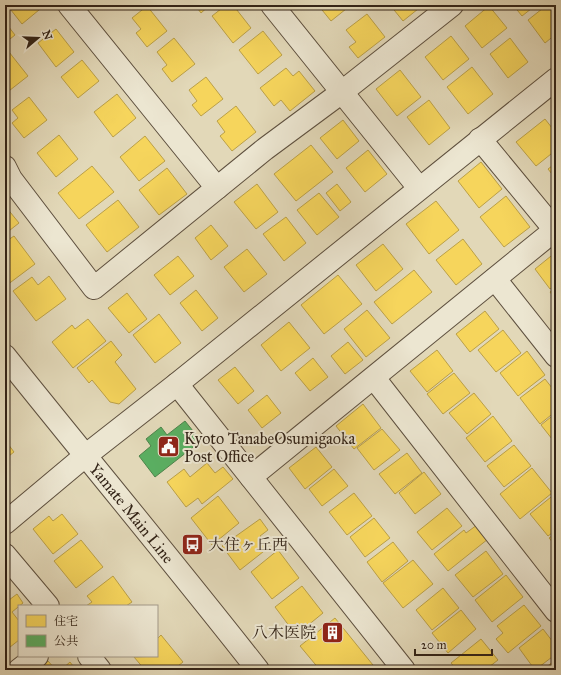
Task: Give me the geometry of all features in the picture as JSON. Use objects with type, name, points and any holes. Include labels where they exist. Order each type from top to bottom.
[{"type":"street","points":[[69,5],[218,188]]},
{"type":"street","points":[[272,5],[419,188]]},
{"type":"street","points":[[5,167],[11,179],[94,288],[265,149],[342,92],[452,5]]},
{"type":"street","points":[[5,523],[85,456],[556,79]]},
{"type":"street","points":[[251,477],[555,229],[480,139]]},
{"type":"street","points":[[495,279],[556,356]]},
{"type":"street","name":"Yamate Main Line","points":[[5,356],[85,456],[192,585],[258,670]]},
{"type":"street","points":[[374,378],[556,611]]},
{"type":"street","points":[[176,384],[404,670]]},
{"type":"street","points":[[5,555],[47,605]]},
{"type":"street","points":[[19,670],[36,657]]},
{"type":"street","points":[[89,657],[100,670]]},
{"type":"building: 住宅","points":[[7,5],[45,5],[22,24]]},
{"type":"building: 住宅","points":[[195,5],[210,5],[201,13]]},
{"type":"building: 住宅","points":[[226,5],[233,5],[251,28],[233,43],[212,16]]},
{"type":"building: 住宅","points":[[318,5],[351,5],[331,21]]},
{"type":"building: 住宅","points":[[390,5],[423,5],[403,21]]},
{"type":"building: 住宅","points":[[513,5],[536,5],[522,16]]},
{"type":"building: 住宅","points":[[547,5],[556,5],[556,34],[545,43],[528,20]]},
{"type":"building: 住宅","points":[[147,6],[167,31],[147,47],[136,33],[141,29],[132,18]]},
{"type":"building: 住宅","points":[[489,6],[507,28],[482,48],[465,26]]},
{"type":"building: 住宅","points":[[367,14],[385,37],[358,58],[349,47],[356,42],[346,30]]},
{"type":"building: 住宅","points":[[5,22],[15,35],[5,43]]},
{"type":"building: 住宅","points":[[56,29],[74,52],[56,67],[38,43]]},
{"type":"building: 住宅","points":[[263,31],[282,55],[258,74],[239,50]]},
{"type":"building: 住宅","points":[[451,36],[469,59],[443,80],[425,57]]},
{"type":"building: 住宅","points":[[174,38],[195,64],[172,82],[162,69],[167,65],[157,52]]},
{"type":"building: 住宅","points":[[510,38],[528,62],[508,78],[490,54]]},
{"type":"building: 住宅","points":[[9,52],[28,76],[5,94],[5,55]]},
{"type":"building: 住宅","points":[[82,60],[99,81],[78,98],[61,77]]},
{"type":"building: 住宅","points":[[472,67],[493,94],[468,114],[447,87]]},
{"type":"building: 住宅","points":[[286,68],[293,76],[299,71],[315,91],[290,111],[281,100],[274,106],[260,88]]},
{"type":"building: 住宅","points":[[400,70],[421,97],[397,116],[376,89]]},
{"type":"building: 住宅","points":[[206,77],[223,99],[201,116],[192,105],[197,101],[189,90]]},
{"type":"building: 住宅","points":[[117,94],[136,118],[113,137],[94,112]]},
{"type":"building: 住宅","points":[[29,97],[47,120],[24,138],[12,123],[18,118],[12,110]]},
{"type":"building: 住宅","points":[[429,100],[450,128],[429,145],[407,117]]},
{"type":"building: 住宅","points":[[236,106],[256,132],[232,151],[220,136],[225,132],[217,121]]},
{"type":"building: 住宅","points":[[545,119],[556,133],[556,150],[536,166],[516,142]]},
{"type":"building: 住宅","points":[[343,120],[359,141],[337,159],[320,138]]},
{"type":"building: 住宅","points":[[59,135],[78,159],[56,177],[37,153]]},
{"type":"building: 住宅","points":[[145,136],[165,161],[139,181],[120,157]]},
{"type":"building: 住宅","points":[[311,145],[333,172],[296,201],[274,174]]},
{"type":"building: 住宅","points":[[368,150],[387,174],[365,192],[346,168]]},
{"type":"building: 住宅","points":[[481,162],[502,189],[479,208],[458,181]]},
{"type":"building: 住宅","points":[[556,163],[556,179],[548,169]]},
{"type":"building: 住宅","points":[[92,166],[114,192],[79,219],[58,193]]},
{"type":"building: 住宅","points":[[167,168],[187,194],[159,215],[139,190]]},
{"type":"building: 住宅","points":[[257,184],[278,212],[256,229],[234,202]]},
{"type":"building: 住宅","points":[[337,184],[351,202],[340,211],[326,193]]},
{"type":"building: 住宅","points":[[319,193],[339,217],[317,235],[297,210]]},
{"type":"building: 住宅","points":[[506,196],[530,227],[504,247],[480,217]]},
{"type":"building: 住宅","points":[[118,200],[139,227],[107,252],[86,225]]},
{"type":"building: 住宅","points":[[436,201],[459,230],[429,254],[406,224]]},
{"type":"building: 住宅","points":[[6,207],[19,223],[5,234],[5,208]]},
{"type":"building: 住宅","points":[[286,217],[306,243],[284,261],[263,234]]},
{"type":"building: 住宅","points":[[211,225],[228,246],[211,260],[195,238]]},
{"type":"building: 住宅","points":[[14,236],[35,264],[7,285],[5,282],[5,242]]},
{"type":"building: 住宅","points":[[463,239],[482,264],[456,285],[436,260]]},
{"type":"building: 住宅","points":[[383,244],[403,269],[376,291],[356,265]]},
{"type":"building: 住宅","points":[[247,249],[267,274],[244,292],[224,267]]},
{"type":"building: 住宅","points":[[556,252],[556,284],[550,289],[535,269]]},
{"type":"building: 住宅","points":[[178,256],[194,276],[170,295],[154,275]]},
{"type":"building: 住宅","points":[[414,270],[432,292],[392,324],[374,302]]},
{"type":"building: 住宅","points":[[338,275],[362,304],[324,334],[301,305]]},
{"type":"building: 住宅","points":[[49,276],[66,299],[36,321],[13,291],[32,277],[38,285]]},
{"type":"building: 住宅","points":[[556,287],[556,300],[550,292]]},
{"type":"building: 住宅","points":[[196,290],[218,318],[202,331],[180,303]]},
{"type":"building: 住宅","points":[[127,293],[147,319],[129,333],[108,308]]},
{"type":"building: 住宅","points":[[367,310],[390,338],[366,357],[344,329]]},
{"type":"building: 住宅","points":[[485,311],[499,329],[470,352],[456,334]]},
{"type":"building: 住宅","points":[[159,314],[181,343],[155,363],[133,335]]},
{"type":"building: 住宅","points":[[88,319],[106,341],[73,368],[52,342],[72,325],[75,329]]},
{"type":"building: 住宅","points":[[289,322],[310,348],[281,371],[261,345]]},
{"type":"building: 住宅","points":[[503,330],[521,353],[496,372],[478,350]]},
{"type":"building: 住宅","points":[[111,341],[122,355],[115,362],[136,389],[119,404],[110,402],[92,380],[89,383],[77,368]]},
{"type":"building: 住宅","points":[[348,342],[363,360],[345,374],[331,356]]},
{"type":"building: 住宅","points":[[437,350],[453,371],[427,392],[410,371]]},
{"type":"building: 住宅","points":[[527,351],[545,375],[518,396],[500,373]]},
{"type":"building: 住宅","points":[[313,358],[328,377],[310,391],[295,373]]},
{"type":"building: 住宅","points":[[235,367],[254,391],[238,404],[218,380]]},
{"type":"building: 住宅","points":[[454,373],[470,393],[443,414],[427,394]]},
{"type":"building: 住宅","points":[[545,379],[556,393],[556,411],[540,424],[520,398]]},
{"type":"building: 住宅","points":[[474,393],[491,414],[467,434],[449,413]]},
{"type":"building: 住宅","points":[[267,395],[281,413],[262,428],[248,410]]},
{"type":"building: 住宅","points":[[363,404],[381,428],[354,449],[336,426]]},
{"type":"building: 住宅","points":[[556,413],[556,444],[541,425]]},
{"type":"building: 住宅","points":[[493,416],[512,441],[485,462],[466,438]]},
{"type":"building: 住宅","points":[[382,429],[400,450],[374,470],[357,448]]},
{"type":"building: 住宅","points":[[5,440],[14,452],[5,459]]},
{"type":"building: 住宅","points":[[514,445],[531,466],[504,487],[487,466]]},
{"type":"building: 住宅","points":[[316,447],[332,467],[305,489],[289,468]]},
{"type":"building: 住宅","points":[[407,453],[422,473],[395,494],[379,474]]},
{"type":"building: 住宅","points":[[207,463],[215,473],[223,467],[233,479],[202,504],[198,498],[186,507],[167,482],[184,469],[190,477]]},
{"type":"building: 住宅","points":[[532,468],[552,493],[520,519],[500,494]]},
{"type":"building: 住宅","points":[[334,469],[348,486],[322,506],[309,489]]},
{"type":"building: 住宅","points":[[424,472],[441,494],[415,514],[399,493]]},
{"type":"building: 住宅","points":[[354,493],[372,516],[347,535],[329,512]]},
{"type":"building: 住宅","points":[[556,493],[556,530],[548,536],[530,514]]},
{"type":"building: 住宅","points":[[218,496],[239,523],[212,545],[191,518]]},
{"type":"building: 住宅","points":[[447,508],[462,526],[432,550],[417,532]]},
{"type":"building: 住宅","points":[[62,514],[78,534],[53,554],[33,529],[49,516],[53,521]]},
{"type":"building: 住宅","points":[[374,518],[390,538],[365,557],[350,537]]},
{"type":"building: 住宅","points":[[260,519],[268,530],[260,536],[268,548],[240,570],[222,546]]},
{"type":"building: 住宅","points":[[477,525],[488,539],[448,571],[434,554],[464,530],[466,533]]},
{"type":"building: 住宅","points":[[556,533],[556,546],[549,538]]},
{"type":"building: 住宅","points":[[81,540],[103,567],[76,588],[54,561]]},
{"type":"building: 住宅","points":[[393,542],[408,561],[382,582],[367,562]]},
{"type":"building: 住宅","points":[[278,550],[299,578],[272,599],[251,572]]},
{"type":"building: 住宅","points":[[486,551],[503,574],[473,597],[455,575]]},
{"type":"building: 住宅","points":[[413,560],[433,584],[403,608],[383,583]]},
{"type":"building: 住宅","points":[[506,575],[523,597],[492,622],[475,600]]},
{"type":"building: 住宅","points":[[113,576],[132,602],[128,605],[88,605],[92,602],[87,596]]},
{"type":"building: 住宅","points":[[302,586],[323,613],[296,635],[275,607]]},
{"type":"building: 住宅","points":[[443,588],[459,608],[432,630],[416,610]]},
{"type":"building: 住宅","points":[[17,594],[23,603],[18,605],[18,607],[12,612],[18,620],[18,641],[5,651],[5,603]]},
{"type":"building: 住宅","points":[[524,605],[541,626],[508,653],[496,639],[503,633],[497,626]]},
{"type":"building: 住宅","points":[[461,610],[476,629],[448,653],[432,633]]},
{"type":"building: 住宅","name":"八木医院","points":[[335,618],[377,670],[329,670],[327,668],[320,670],[300,646]]},
{"type":"building: 住宅","points":[[543,629],[556,646],[556,654],[535,670],[519,648]]},
{"type":"building: 住宅","points":[[161,635],[183,662],[173,670],[145,670],[134,657],[158,657],[158,638]]},
{"type":"building: 住宅","points":[[481,639],[498,660],[485,670],[457,670],[451,663]]},
{"type":"building: 住宅","points":[[556,659],[556,670],[543,670]]},
{"type":"building: 住宅","points":[[48,661],[56,670],[38,670]]},
{"type":"building: 住宅","points":[[70,662],[76,670],[61,670]]},
{"type":"building: 住宅","points":[[494,666],[497,670],[489,670]]},
{"type":"building: 公共","points":[[185,421],[201,441],[155,477],[139,456],[151,446],[146,439],[161,427],[167,435]]},
{"type":"place","name":"Kyoto TanabeOsumigaoka Post Office","points":[[169,447]]},
{"type":"place","name":"大住ヶ丘西","points":[[193,544]]},
{"type":"place","name":"八木医院","points":[[332,632]]}]
